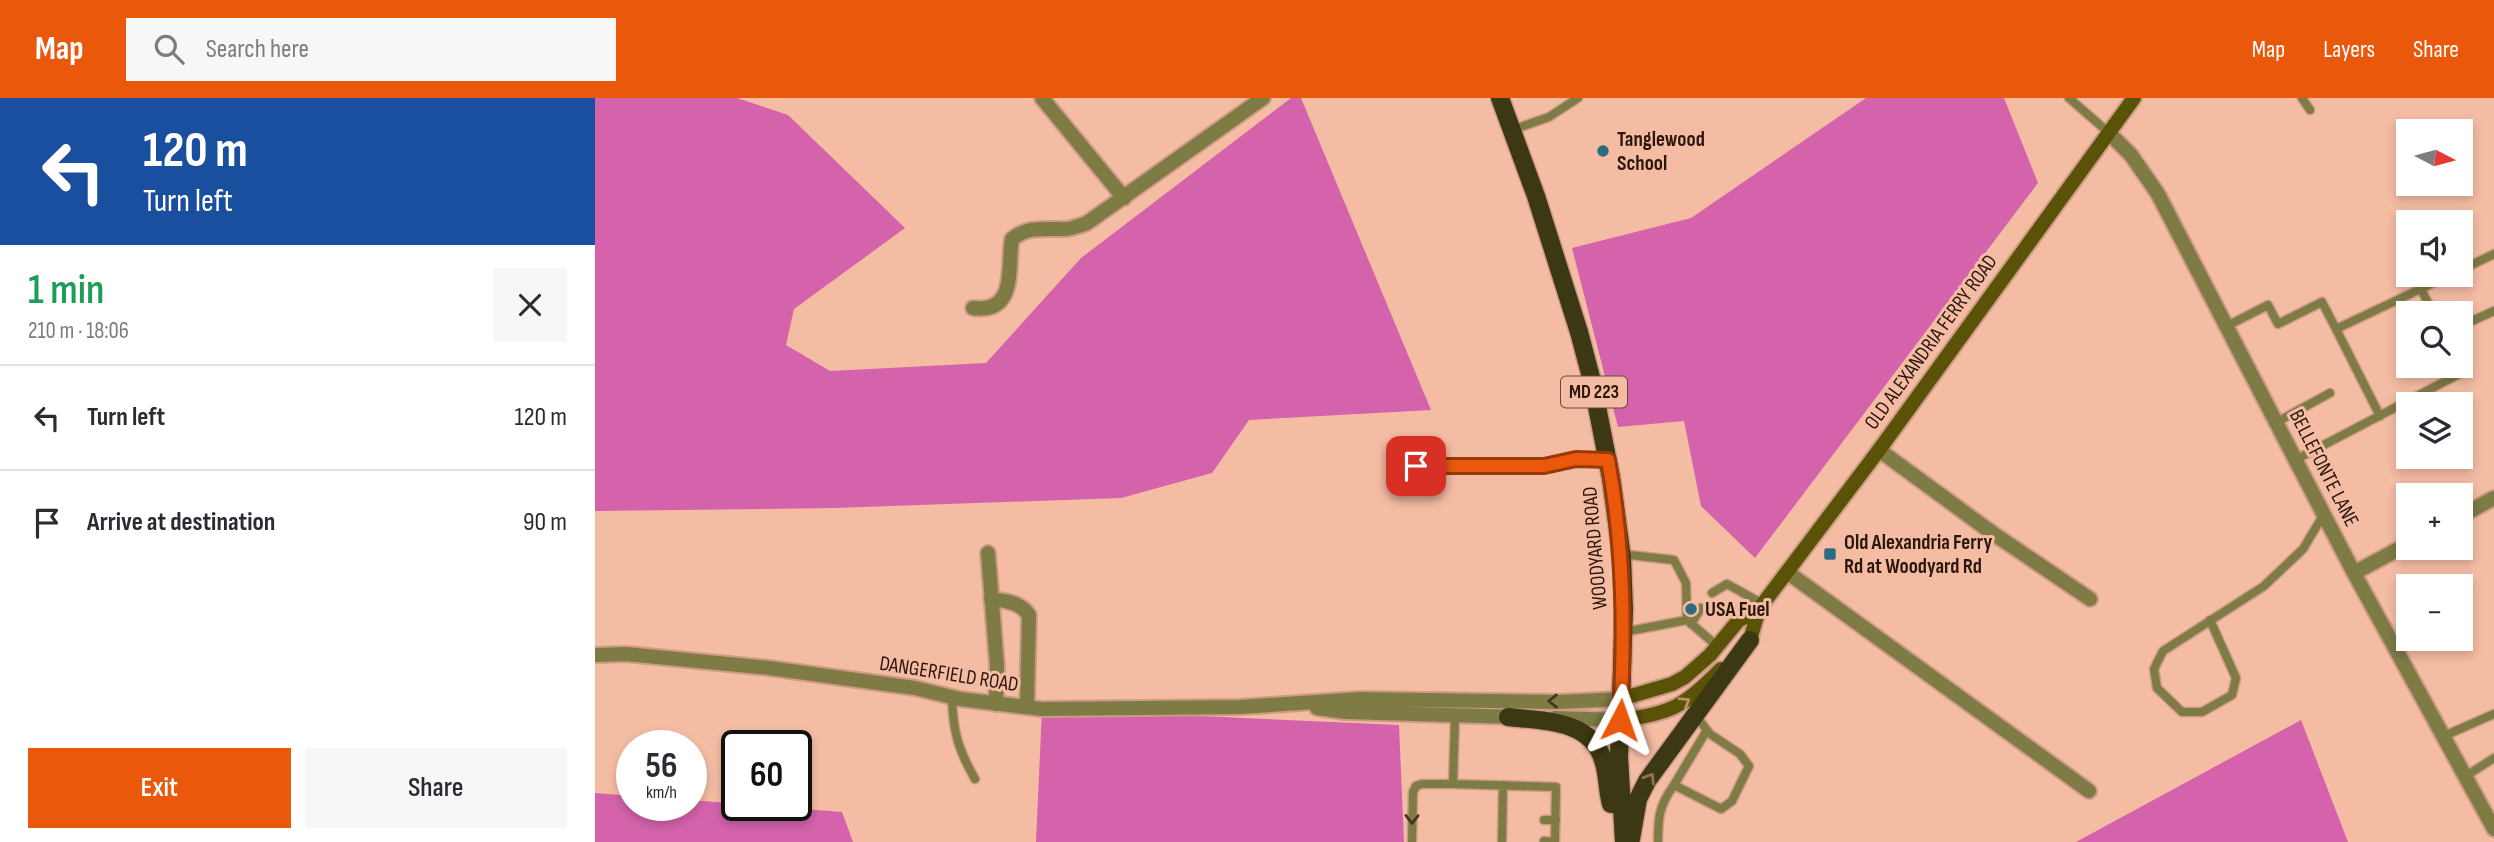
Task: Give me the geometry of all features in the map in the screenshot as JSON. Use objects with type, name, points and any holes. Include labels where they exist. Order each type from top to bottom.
[{"type":"main road","name":"WOODYARD ROAD","points":[[1500,98],[1579,332],[1608,460],[1621,554],[1623,632],[1619,757],[1623,842]]},
{"type":"main road","name":"OLD ALEXANDRIA FERRY ROAD","points":[[1620,720],[1648,717],[1683,704],[1749,640],[1761,606],[1879,450],[2134,98]]},
{"type":"main road","name":"OLD ALEXANDRIA FERRY ROAD","points":[[1621,699],[1672,684],[1696,669],[1738,621],[1761,606]]},
{"type":"main road","points":[[1631,842],[1638,799],[1664,757],[1749,640]]},
{"type":"main road","points":[[1508,717],[1562,723],[1576,728],[1595,744],[1602,755],[1610,800],[1623,842]]},
{"type":"street","points":[[1042,98],[1124,198]]},
{"type":"street","points":[[973,309],[995,305],[1005,294],[1011,278],[1009,255],[1012,239],[1022,232],[1063,230],[1087,223],[1263,98]]},
{"type":"street","name":"BELLEFONTE LANE","points":[[2108,132],[2131,155],[2154,186],[2354,573],[2494,829]]},
{"type":"street","points":[[1879,450],[1991,532],[2090,599]]},
{"type":"street","points":[[2473,511],[2493,502]]},
{"type":"street","points":[[2354,573],[2396,550]]},
{"type":"street","points":[[988,553],[997,666],[996,704]]},
{"type":"street","points":[[1787,572],[2088,791]]},
{"type":"street","points":[[991,599],[1023,607],[1029,615],[1027,707]]},
{"type":"street","name":"DANGERFIELD ROAD","points":[[595,655],[626,654],[769,668],[1027,707],[1228,707],[1418,698],[1558,702],[1621,699]]},
{"type":"street","name":"DANGERFIELD ROAD","points":[[1298,704],[1345,712],[1620,720]]},
{"type":"lane","points":[[1512,130],[1549,117],[1578,98]]},
{"type":"lane","points":[[2070,98],[2108,132]]},
{"type":"lane","points":[[2301,98],[2310,110]]},
{"type":"lane","points":[[2473,264],[2494,254]]},
{"type":"lane","points":[[2336,329],[2425,287]]},
{"type":"lane","points":[[2421,289],[2427,301]]},
{"type":"lane","points":[[2227,327],[2268,305],[2278,324],[2322,302],[2380,416]]},
{"type":"lane","points":[[2473,321],[2494,311]]},
{"type":"lane","points":[[2297,459],[2452,378]]},
{"type":"lane","points":[[2277,422],[2330,393]]},
{"type":"lane","points":[[1393,466],[1544,466],[1576,459],[1608,460]]},
{"type":"lane","points":[[2210,620],[2236,678],[2232,695],[2202,712],[2182,712],[2157,688],[2154,669],[2163,651],[2210,620],[2265,586],[2303,550],[2324,514]]},
{"type":"lane","points":[[1621,554],[1674,560],[1686,583],[1689,622],[1717,646]]},
{"type":"lane","points":[[1712,593],[1727,584],[1761,606]]},
{"type":"lane","points":[[1623,632],[1689,622],[1701,608]]},
{"type":"lane","points":[[952,697],[957,741],[975,779]]},
{"type":"lane","points":[[2444,736],[2494,714]]},
{"type":"lane","points":[[1674,785],[1720,809],[1732,801],[1749,766],[1740,754],[1707,730],[1695,715]]},
{"type":"lane","points":[[1453,784],[1455,716]]},
{"type":"lane","points":[[1658,842],[1658,817],[1662,802],[1707,730]]},
{"type":"lane","points":[[2466,776],[2494,758]]},
{"type":"lane","points":[[1412,842],[1413,792],[1416,786],[1422,784],[1556,787],[1555,842],[1544,841]]},
{"type":"lane","points":[[1503,785],[1502,841],[1513,841]]},
{"type":"lane","points":[[1503,819],[1514,819]]},
{"type":"lane","points":[[1544,820],[1556,820]]},
{"type":"shaded area","points":[[595,98],[737,98],[788,115],[905,228],[794,309],[786,345],[830,371],[986,363],[1081,258],[1291,98],[1301,98],[1431,410],[1249,420],[1212,473],[1121,498],[835,508],[595,511]]},
{"type":"shaded area","points":[[1866,98],[2004,98],[2038,183],[1755,558],[1701,506],[1684,421],[1618,427],[1572,248],[1691,218]]},
{"type":"shaded area","points":[[1042,709],[1399,725],[1404,842],[1036,842]]},
{"type":"shaded area","points":[[2301,720],[2348,842],[2076,842]]},
{"type":"shaded area","points":[[595,793],[616,795],[616,821],[707,821],[707,801],[721,802],[721,821],[812,821],[812,810],[842,812],[853,842],[595,842]]},
{"type":"place","name":"Tanglewood School","points":[[1603,151]]},
{"type":"place","name":"Old Alexandria Ferry Rd at Woodyard Rd","points":[[1830,554]]},
{"type":"place","name":"USA Fuel","points":[[1691,609]]},
{"type":"route","points":[[1416,466],[1544,466],[1576,459],[1608,460],[1622,558],[1624,610],[1620,720]]}]
